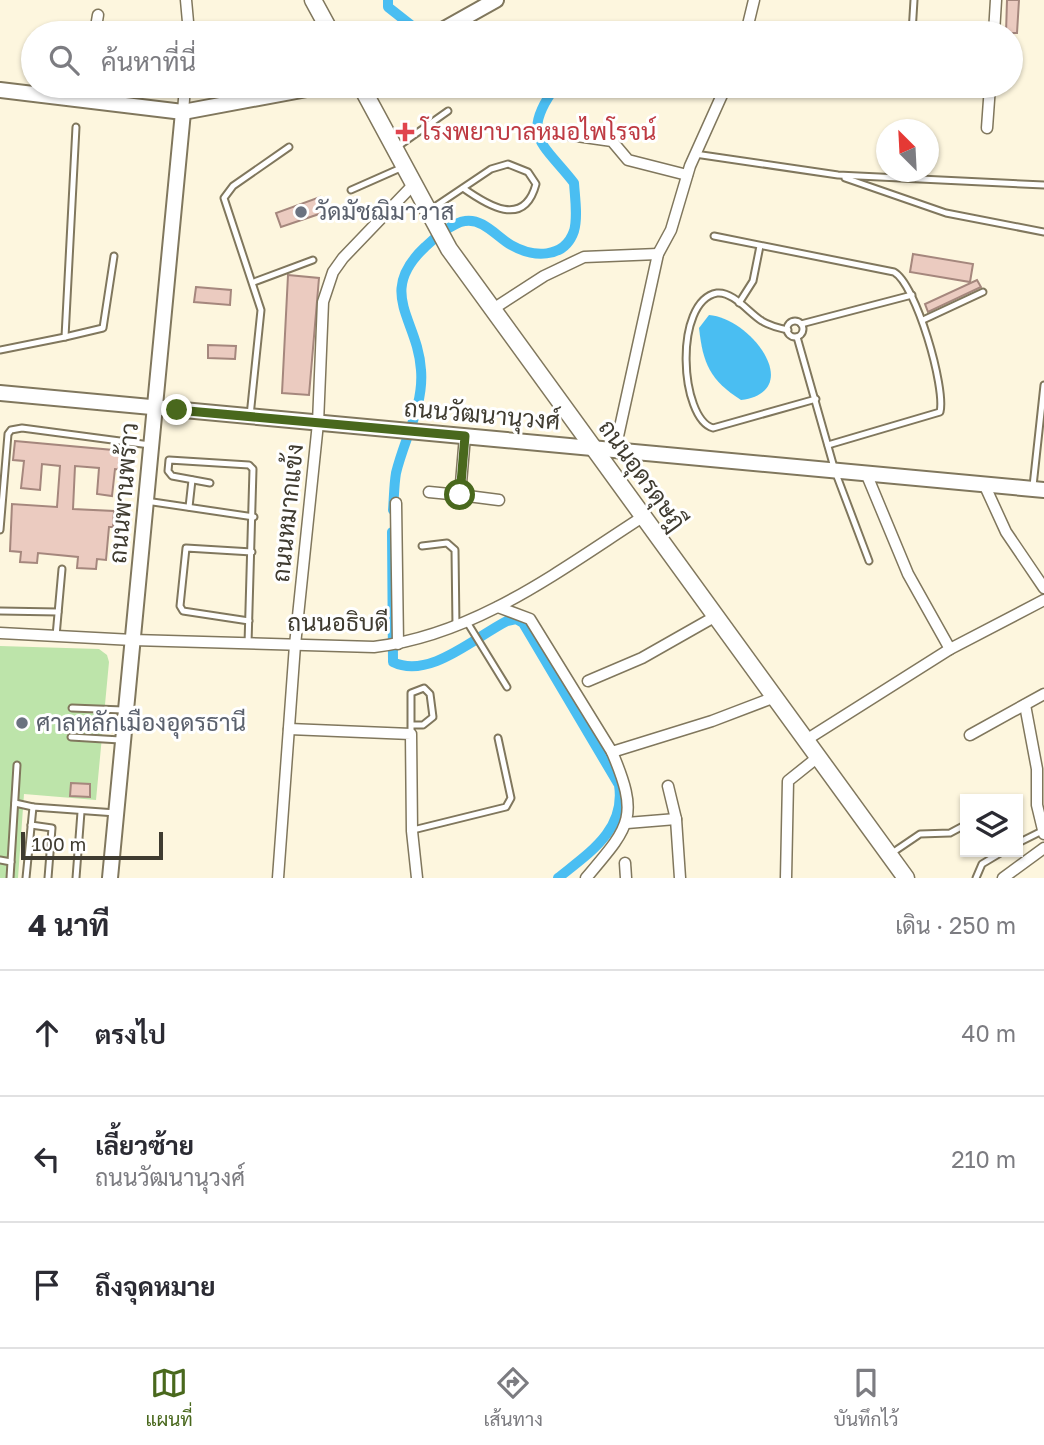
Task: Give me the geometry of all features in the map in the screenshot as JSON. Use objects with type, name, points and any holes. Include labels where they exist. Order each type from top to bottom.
[{"type":"main road","points":[[313,0],[324,21]]},
{"type":"main road","name":"ถนนอุดรดุษฎี","points":[[367,98],[449,248],[906,878]]},
{"type":"street","points":[[186,0],[188,21]]},
{"type":"street","points":[[459,21],[496,0]]},
{"type":"street","points":[[749,21],[754,0]]},
{"type":"street","points":[[995,21],[996,0]]},
{"type":"street","points":[[97,21],[98,15]]},
{"type":"street","points":[[0,90],[21,90]]},
{"type":"street","points":[[79,98],[183,112],[258,98]]},
{"type":"street","points":[[183,112],[184,98]]},
{"type":"street","points":[[615,450],[658,254],[671,230],[687,175],[721,98]]},
{"type":"street","points":[[987,128],[989,98]]},
{"type":"street","name":"ถนนพานพร้าว","points":[[110,878],[183,112]]},
{"type":"street","points":[[570,135],[612,141],[628,160],[687,175]]},
{"type":"street","name":"ถนนหมากแข้ง","points":[[278,878],[295,645],[318,423],[323,302],[330,280],[343,258],[413,185]]},
{"type":"street","points":[[493,309],[544,276],[584,257],[658,254]]},
{"type":"street","name":"ถนนวัฒนานุวงศ์","points":[[0,393],[1038,489]]},
{"type":"street","points":[[460,495],[465,436]]},
{"type":"street","points":[[866,473],[908,574],[950,649]]},
{"type":"street","points":[[984,484],[1006,532],[1044,588]]},
{"type":"street","points":[[429,492],[499,500]]},
{"type":"street","points":[[396,503],[398,644]]},
{"type":"street","name":"ถนนอธิบดี","points":[[0,633],[248,644],[374,647],[398,644],[456,627],[498,607],[644,516]]},
{"type":"street","points":[[806,740],[950,649],[1044,600]]},
{"type":"street","points":[[498,607],[530,619],[612,752],[627,789],[626,823],[613,846],[586,878]]},
{"type":"street","points":[[588,681],[642,658],[716,616]]},
{"type":"street","points":[[970,735],[1044,694]]},
{"type":"street","points":[[612,752],[712,721],[775,697]]},
{"type":"street","points":[[1025,705],[1037,769],[1037,805],[1043,832]]},
{"type":"street","points":[[289,729],[411,729],[412,831],[417,878]]},
{"type":"street","points":[[786,878],[788,781],[818,757]]},
{"type":"street","points":[[668,786],[676,819],[680,878]]},
{"type":"street","points":[[626,823],[676,819]]},
{"type":"street","points":[[1003,878],[1044,848]]},
{"type":"street","points":[[625,863],[625,878]]},
{"type":"lane","points":[[913,21],[914,0]]},
{"type":"lane","points":[[394,149],[448,111]]},
{"type":"lane","points":[[65,337],[76,127]]},
{"type":"lane","points":[[250,416],[261,320],[254,282],[224,198],[233,186],[289,147]]},
{"type":"lane","points":[[695,154],[838,175],[1044,185]]},
{"type":"lane","points":[[427,211],[491,169],[508,164],[528,173],[536,184],[533,196],[522,205],[503,211],[489,206],[463,188]]},
{"type":"lane","points":[[351,190],[403,167]]},
{"type":"lane","points":[[838,175],[946,213],[1044,232]]},
{"type":"lane","points":[[714,236],[894,272],[906,282],[923,320],[940,412],[828,445]]},
{"type":"lane","points":[[739,303],[753,281],[760,246]]},
{"type":"lane","points":[[0,350],[103,328],[114,256]]},
{"type":"lane","points":[[254,282],[313,260]]},
{"type":"lane","points":[[923,320],[983,292]]},
{"type":"lane","points":[[816,399],[713,428],[701,420],[687,374],[687,335],[693,318],[707,298],[721,293],[761,320],[788,330],[797,337],[816,399],[835,471],[869,562]]},
{"type":"lane","points":[[788,330],[792,322],[802,324],[912,295]]},
{"type":"lane","points":[[797,337],[803,332],[802,324]]},
{"type":"lane","points":[[1038,489],[1044,385]]},
{"type":"lane","points":[[0,530],[8,434],[11,430],[22,428],[151,445]]},
{"type":"lane","points":[[211,483],[169,474],[169,460],[251,466],[254,517],[248,644]]},
{"type":"lane","points":[[189,507],[192,480]]},
{"type":"lane","points":[[146,501],[254,517]]},
{"type":"lane","points":[[422,546],[447,543],[455,550],[456,627]]},
{"type":"lane","points":[[249,621],[183,611],[180,606],[186,548],[252,552]]},
{"type":"lane","points":[[56,636],[62,569]]},
{"type":"lane","points":[[0,611],[58,612]]},
{"type":"lane","points":[[467,622],[507,687]]},
{"type":"lane","points":[[424,688],[430,694],[433,718],[411,729],[411,693],[424,688]]},
{"type":"lane","points":[[72,708],[126,710]]},
{"type":"lane","points":[[71,737],[123,740]]},
{"type":"lane","points":[[412,831],[506,807],[511,798],[498,738]]},
{"type":"lane","points":[[10,878],[18,765]]},
{"type":"lane","points":[[15,803],[81,812],[116,813]]},
{"type":"lane","points":[[26,878],[33,807]]},
{"type":"lane","points":[[76,878],[81,812]]},
{"type":"lane","points":[[31,825],[52,828],[48,878]]},
{"type":"lane","points":[[889,855],[920,834],[950,832],[960,827]]},
{"type":"lane","points":[[1023,841],[1043,832]]},
{"type":"lane","points":[[976,878],[982,864],[994,857]]},
{"type":"lane","points":[[0,860],[11,862]]},
{"type":"green space","points":[[0,646],[99,649],[107,655],[109,662],[96,800],[24,794],[18,878],[0,878]]},
{"type":"water","points":[[709,315],[725,319],[741,328],[765,355],[771,370],[769,383],[760,394],[741,400],[715,378],[703,352],[699,328]]},
{"type":"building","points":[[1007,0],[1019,0],[1018,21],[1006,21]]},
{"type":"building","name":"วัดมัชฌิมาวาส","points":[[320,197],[325,212],[281,227],[276,213]]},
{"type":"building","points":[[913,254],[973,264],[970,282],[910,272]]},
{"type":"building","points":[[288,275],[319,278],[309,395],[282,393]]},
{"type":"building","points":[[977,280],[981,287],[928,312],[925,304]]},
{"type":"building","points":[[196,287],[231,290],[230,305],[194,302]]},
{"type":"building","points":[[208,345],[236,346],[235,359],[208,358]]},
{"type":"building","points":[[15,441],[124,451],[123,470],[115,469],[112,496],[97,494],[99,468],[75,466],[73,509],[114,511],[113,527],[109,527],[106,560],[97,559],[96,569],[77,568],[78,557],[38,553],[37,563],[20,562],[21,552],[10,551],[12,504],[57,507],[60,466],[42,464],[40,490],[21,488],[24,461],[13,460]]},
{"type":"building","points":[[71,783],[90,784],[90,797],[70,796]]},
{"type":"waterway","points":[[388,0],[388,7],[406,21]]},
{"type":"waterway","points":[[393,510],[396,473],[417,409],[421,383],[418,352],[401,293],[403,278],[411,263],[429,244],[460,222],[478,222],[511,245],[528,252],[555,251],[569,240],[576,220],[574,183],[545,148],[537,128],[548,98]]},
{"type":"waterway","points":[[392,532],[393,662],[407,666],[436,661],[507,621],[516,619],[523,623],[619,785],[620,801],[611,828],[593,849],[558,878]]},
{"type":"place","name":"โรงพยาบาลหมอไพโรจน์","points":[[405,132]]},
{"type":"place","name":"วัดมัชฌิมาวาส","points":[[301,212]]},
{"type":"place","name":"ศาลหลักเมืองอุดรธานี","points":[[22,723]]},
{"type":"route","points":[[177,410],[465,436],[460,495]]}]
